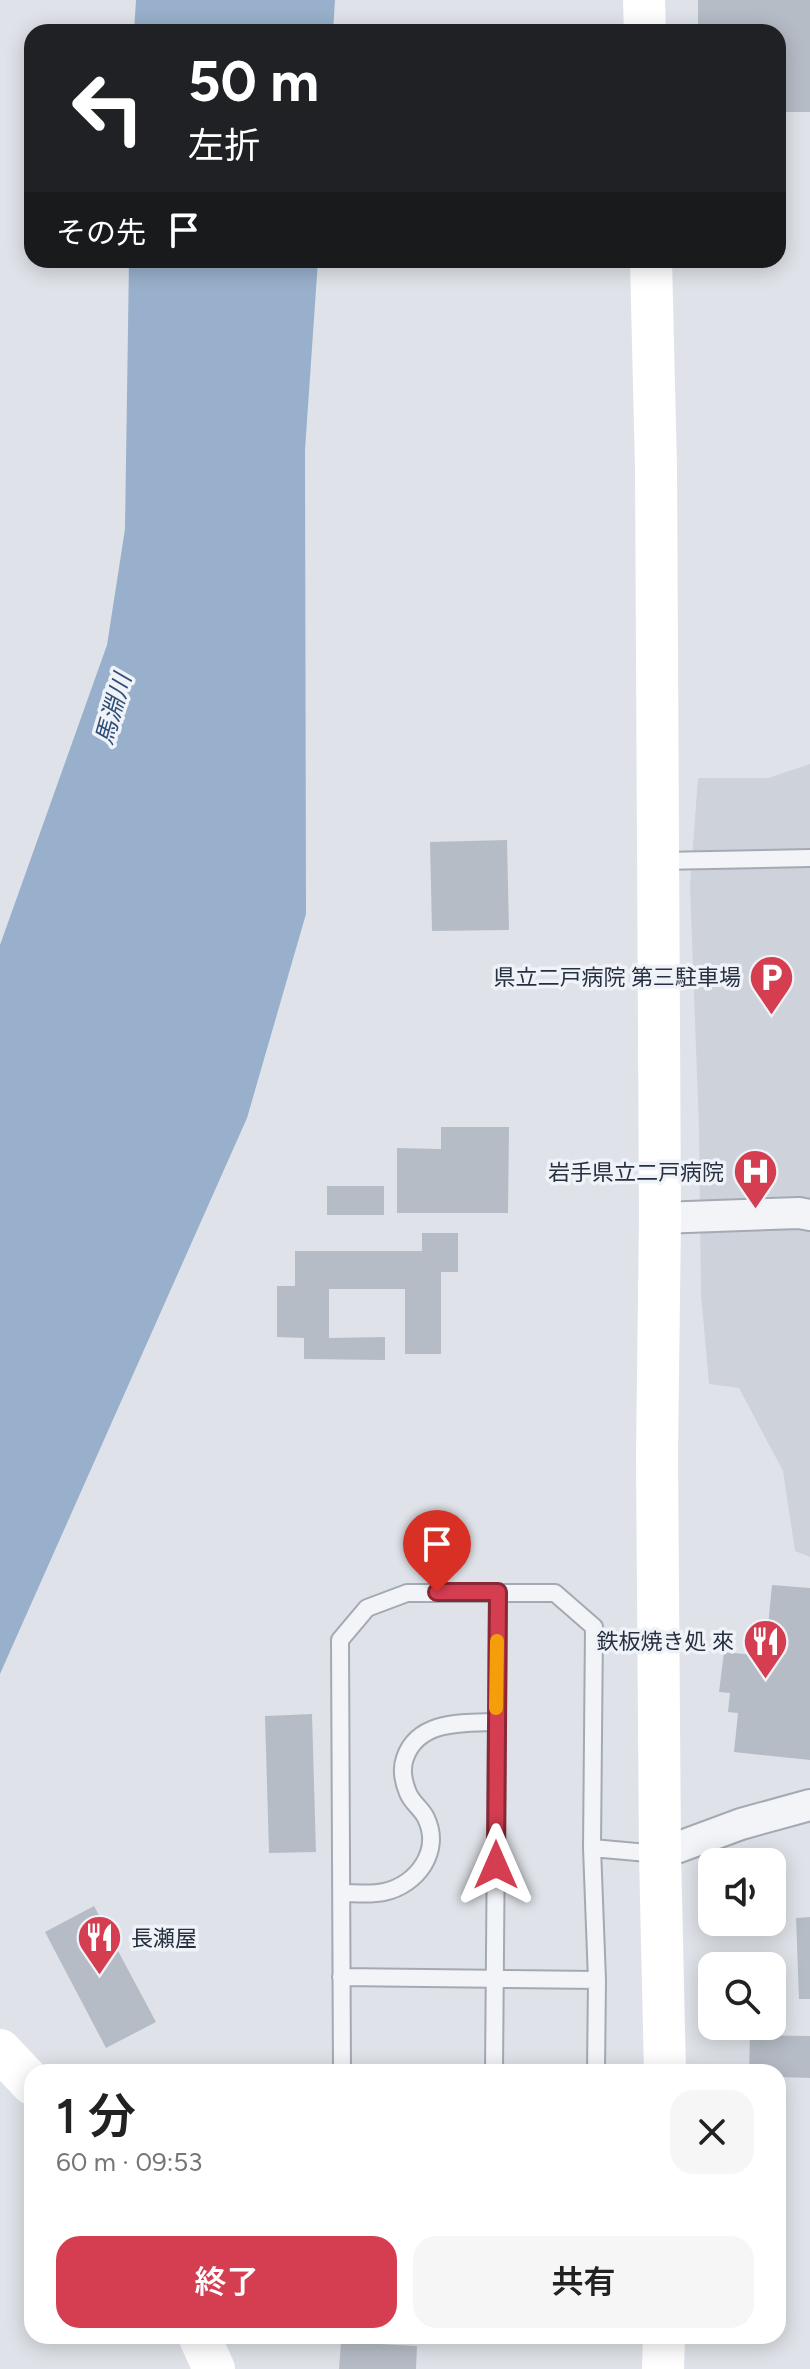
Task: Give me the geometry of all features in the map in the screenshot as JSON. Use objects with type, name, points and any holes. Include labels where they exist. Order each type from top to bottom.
[{"type":"street","points":[[644,0],[645,24]]},
{"type":"street","points":[[651,268],[656,484],[660,1854],[665,2064]]},
{"type":"street","points":[[660,1218],[810,1215]]},
{"type":"street","points":[[660,1854],[741,1824],[810,1805]]},
{"type":"street","points":[[0,2050],[24,2076]]},
{"type":"street","points":[[203,2344],[214,2369]]},
{"type":"street","points":[[663,2369],[664,2344]]},
{"type":"lane","points":[[658,861],[810,858]]},
{"type":"lane","points":[[494,2064],[498,1592]]},
{"type":"lane","points":[[342,2064],[340,1640],[367,1608],[407,1593],[498,1592],[555,1593],[594,1627],[592,1848],[597,1980],[596,2064]]},
{"type":"lane","points":[[341,1893],[384,1892],[410,1882],[428,1859],[431,1837],[426,1818],[408,1795],[401,1769],[409,1747],[430,1729],[451,1724],[495,1722]]},
{"type":"lane","points":[[592,1848],[660,1854]]},
{"type":"lane","points":[[341,1977],[597,1980]]},
{"type":"shaded area","name":"岩手県立二戸病院","points":[[810,764],[810,1557],[795,1551],[783,1471],[739,1388],[709,1384],[701,1294],[699,1129],[690,886],[698,778],[768,778]]},
{"type":"water","points":[[136,0],[335,0],[334,24],[134,24]]},
{"type":"water","name":"馬淵川","points":[[129,268],[317,268],[305,450],[306,914],[247,1118],[0,1674],[0,945],[107,645],[125,529]]},
{"type":"building","points":[[698,0],[810,0],[810,112],[786,112],[786,24],[698,24]]},
{"type":"building","points":[[507,840],[509,930],[432,931],[430,842]]},
{"type":"building","points":[[441,1127],[509,1127],[508,1213],[397,1213],[397,1148],[441,1149]]},
{"type":"building","points":[[327,1186],[384,1186],[384,1215],[327,1215]]},
{"type":"building","points":[[422,1233],[458,1233],[458,1272],[441,1272],[441,1354],[405,1354],[405,1289],[329,1289],[329,1338],[385,1337],[385,1360],[304,1359],[304,1338],[277,1337],[277,1286],[295,1286],[295,1251],[422,1251]]},
{"type":"building","name":"鉄板焼き処 來","points":[[772,1585],[810,1588],[810,1760],[734,1752],[738,1713],[728,1712],[730,1693],[719,1692],[724,1652],[765,1656]]},
{"type":"building","points":[[312,1714],[316,1852],[269,1853],[265,1716]]},
{"type":"building","name":"長瀬屋","points":[[94,1906],[156,2022],[106,2048],[45,1932]]},
{"type":"building","points":[[810,1917],[810,1999],[799,1999],[796,1918]]},
{"type":"building","points":[[810,2036],[810,2078],[786,2077],[786,2064],[749,2064],[750,2040]]},
{"type":"building","points":[[341,2344],[417,2346],[416,2369],[339,2369]]},
{"type":"slow traffic","points":[[496,1708],[497,1641]]},
{"type":"place","name":"県立二戸病院 第三駐車場","points":[[772,1016]]},
{"type":"place","name":"岩手県立二戸病院","points":[[755,1211]]},
{"type":"place","name":"鉄板焼き処 來","points":[[765,1680]]},
{"type":"place","name":"長瀬屋","points":[[100,1977]]},
{"type":"route","points":[[437,1592],[498,1592],[496,1865]]}]
